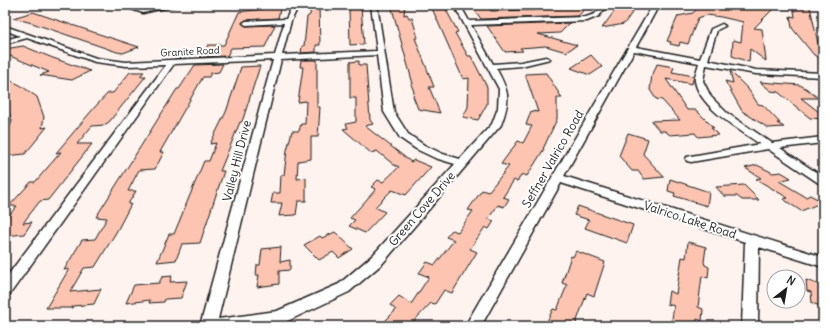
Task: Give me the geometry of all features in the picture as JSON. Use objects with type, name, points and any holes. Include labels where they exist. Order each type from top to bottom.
[{"type":"street","points":[[122,5],[143,11],[155,10],[174,5]]},
{"type":"street","name":"Valley Hill Drive","points":[[208,326],[278,57],[288,21],[296,5]]},
{"type":"street","points":[[374,5],[389,112],[404,136],[432,153],[463,163]]},
{"type":"street","name":"Green Cove Drive","points":[[217,326],[279,318],[344,288],[378,259],[496,125],[503,108],[503,89],[492,66],[457,5]]},
{"type":"street","points":[[468,24],[587,19],[597,15],[605,5]]},
{"type":"street","name":"Seffner Valrico Road","points":[[473,326],[656,5]]},
{"type":"street","points":[[246,23],[288,21]]},
{"type":"street","points":[[722,26],[714,29],[702,62],[699,81],[707,98],[724,115],[823,182]]},
{"type":"street","name":"Granite Road","points":[[5,28],[95,60],[126,64],[381,52]]},
{"type":"street","points":[[5,42],[26,36]]},
{"type":"street","points":[[631,48],[756,72],[823,75]]},
{"type":"street","points":[[492,66],[521,64],[546,59]]},
{"type":"street","points":[[5,290],[171,62]]},
{"type":"street","points":[[691,159],[769,146],[823,140]]},
{"type":"street","name":"Valrico Lake Road","points":[[557,178],[823,262]]},
{"type":"street","points":[[750,326],[752,240]]},
{"type":"building","points":[[266,5],[281,5],[278,18],[246,20],[242,23],[246,26],[275,25],[265,47],[231,48],[227,56],[200,57],[208,45],[224,45],[239,12],[263,9]]},
{"type":"building","points":[[311,5],[318,5],[319,7],[320,45],[316,45],[316,52],[301,53],[302,46],[304,46],[307,17],[310,15]]},
{"type":"building","points":[[391,5],[405,5],[404,15],[407,14],[409,18],[412,18],[418,38],[415,38],[434,87],[429,87],[440,113],[418,109],[413,96],[414,92],[411,84],[413,84]]},
{"type":"building","points":[[471,5],[486,5],[491,11],[535,10],[534,9],[551,8],[551,5],[586,5],[585,7],[587,7],[578,16],[481,19]]},
{"type":"building","points":[[619,5],[632,5],[631,7],[636,7],[624,24],[602,28]]},
{"type":"building","points":[[701,5],[725,5],[755,9],[755,5],[777,5],[754,28],[762,29],[766,61],[750,49],[749,62],[732,56],[733,40],[741,42],[743,22],[721,17],[707,15],[698,18],[688,44],[680,42],[679,46],[670,44],[671,42],[667,41],[678,16],[693,13]]},
{"type":"building","points":[[793,5],[805,5],[810,7],[818,43],[823,43],[823,60],[814,55],[792,28],[790,16],[795,17]]},
{"type":"building","points":[[431,6],[444,6],[458,32],[455,33],[468,56],[471,56],[487,87],[487,104],[478,120],[463,117],[468,107],[469,78],[463,79]]},
{"type":"building","points":[[361,7],[364,44],[350,45],[349,8]]},
{"type":"building","points":[[33,12],[139,47],[123,53],[117,52],[13,18]]},
{"type":"building","points":[[570,23],[560,33],[538,34],[577,45],[566,52],[546,46],[520,48],[523,51],[505,52],[487,26]]},
{"type":"building","points":[[23,46],[90,71],[72,80],[40,75],[49,72],[5,54],[5,49]]},
{"type":"building","points":[[591,55],[602,67],[590,75],[571,68]]},
{"type":"building","points":[[301,60],[317,60],[317,107],[320,107],[318,137],[311,137],[311,159],[298,161],[297,179],[306,178],[306,201],[298,201],[296,215],[279,216],[282,203],[271,203],[273,193],[280,193],[281,175],[284,175],[287,150],[292,131],[299,131],[301,124],[305,124],[306,101],[298,102],[303,67],[300,67]]},
{"type":"building","points":[[359,61],[359,65],[366,65],[370,120],[373,124],[365,126],[411,162],[414,160],[431,167],[406,195],[392,190],[375,207],[385,212],[365,233],[349,226],[355,220],[350,218],[376,189],[371,187],[378,180],[383,182],[399,167],[394,165],[377,151],[371,153],[343,129],[348,128],[346,124],[356,122],[356,98],[350,98],[350,62]]},
{"type":"building","points":[[223,64],[219,72],[211,73],[209,77],[203,77],[160,152],[164,152],[155,169],[139,170],[128,191],[136,191],[128,204],[131,204],[118,229],[95,267],[84,268],[70,292],[101,289],[94,304],[73,306],[72,308],[46,308],[69,269],[64,270],[82,240],[95,239],[107,218],[96,217],[177,89],[179,89],[195,65]]},
{"type":"building","points":[[657,64],[674,67],[672,72],[694,76],[692,84],[666,79],[687,110],[696,110],[714,128],[711,128],[718,135],[698,137],[695,133],[670,135],[665,131],[660,131],[651,121],[680,120],[662,100],[656,99],[650,90],[652,74]]},
{"type":"building","points":[[260,66],[242,122],[240,122],[220,171],[224,171],[200,243],[182,244],[176,260],[157,262],[169,234],[174,234],[204,161],[209,161],[216,143],[210,144],[226,112],[241,67]]},
{"type":"building","points":[[730,71],[748,89],[758,104],[763,105],[780,123],[777,123],[784,127],[768,128],[742,111],[725,81],[733,83]]},
{"type":"building","points":[[130,72],[144,72],[140,76],[146,76],[109,122],[104,125],[92,126],[77,144],[92,144],[48,200],[40,201],[23,223],[32,222],[24,234],[5,236],[5,220],[17,206],[9,206],[31,182],[35,182],[61,152],[56,153],[94,108],[108,93],[113,93]]},
{"type":"building","points":[[546,73],[562,98],[557,98],[557,119],[544,149],[527,176],[522,174],[517,182],[514,180],[503,197],[509,199],[504,207],[498,205],[488,219],[494,221],[489,229],[485,227],[470,249],[477,252],[452,293],[444,290],[435,304],[431,303],[414,321],[422,326],[380,326],[396,310],[390,305],[399,296],[411,304],[429,277],[419,273],[427,262],[435,265],[454,240],[446,237],[452,230],[458,232],[473,211],[468,210],[482,190],[488,192],[509,166],[501,164],[518,141],[523,143],[532,126],[526,125],[531,111],[538,112],[525,74]]},
{"type":"building","points":[[5,78],[20,85],[37,97],[44,117],[42,128],[47,127],[25,154],[5,156],[5,142],[12,121],[5,102]]},
{"type":"building","points":[[760,82],[800,85],[807,89],[818,98],[801,98],[823,115],[823,119],[810,118],[778,92],[771,91]]},
{"type":"building","points":[[628,133],[648,139],[643,154],[664,177],[644,179],[638,171],[632,171],[619,156]]},
{"type":"building","points":[[757,165],[773,173],[781,172],[791,178],[779,181],[806,197],[810,195],[823,202],[801,211],[783,199],[788,198],[756,179],[761,178],[745,168]]},
{"type":"building","points":[[670,179],[709,192],[707,206],[674,196],[675,193],[668,191]]},
{"type":"building","points":[[744,185],[759,200],[742,200],[737,196],[724,196],[716,187]]},
{"type":"building","points":[[578,206],[633,225],[627,243],[585,228],[589,220],[574,215]]},
{"type":"building","points":[[335,232],[353,249],[339,258],[333,252],[319,260],[304,245],[320,236],[322,238]]},
{"type":"building","points":[[688,242],[706,247],[704,262],[705,265],[709,267],[708,278],[702,276],[698,307],[703,309],[702,321],[697,319],[696,326],[671,326],[674,306],[667,304],[669,291],[676,294],[682,257],[686,258]]},
{"type":"building","points":[[281,247],[280,262],[290,260],[290,270],[279,271],[279,284],[257,287],[259,275],[256,275],[257,265],[260,265],[262,249]]},
{"type":"building","points":[[576,251],[605,262],[594,296],[587,293],[575,326],[545,326],[553,309],[557,310],[567,285],[562,283],[571,256],[573,257]]},
{"type":"building","points":[[172,276],[170,282],[187,281],[181,298],[165,299],[164,302],[149,303],[150,300],[126,303],[134,285],[159,283],[162,277]]},
{"type":"building","points":[[806,280],[823,286],[823,307],[812,303],[811,292],[807,291]]}]
